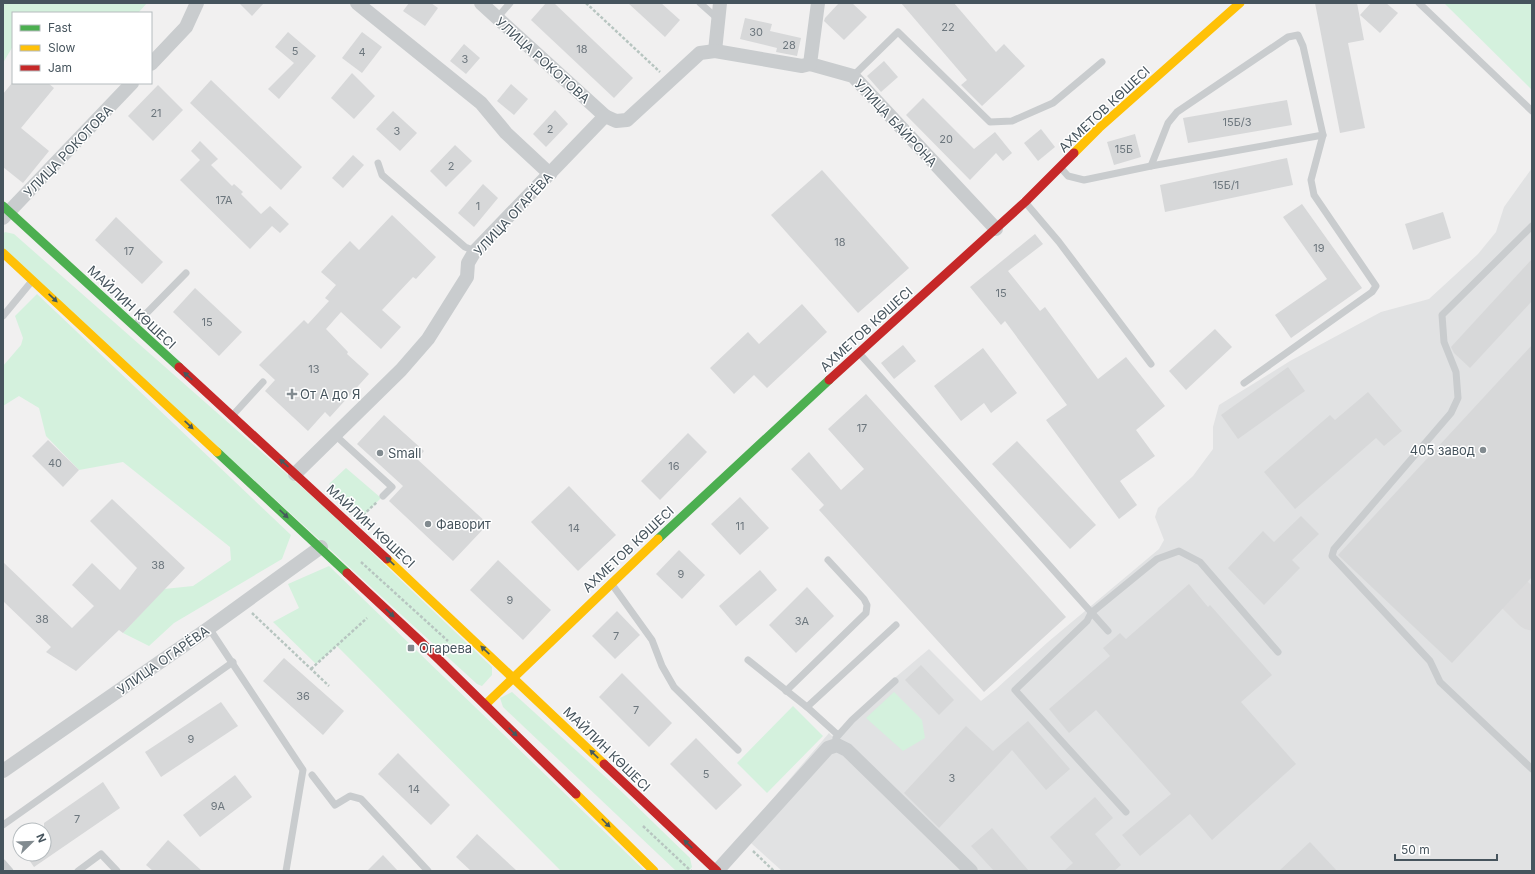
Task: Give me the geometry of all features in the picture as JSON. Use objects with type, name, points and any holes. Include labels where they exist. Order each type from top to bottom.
[{"type":"main road","name":"АХМЕТОВ КӨШЕСІ","points":[[486,704],[611,583],[859,353],[1025,202],[1099,128],[1240,3]]},
{"type":"main road","name":"МАЙЛИН КӨШЕСІ","points":[[5,212],[134,326],[295,474],[513,677],[717,871]]},
{"type":"main road","points":[[3,253],[321,547],[486,704],[654,871]]},
{"type":"main road","points":[[717,871],[727,871]]},
{"type":"street","points":[[152,63],[186,27],[197,3]]},
{"type":"street","points":[[357,3],[481,103],[506,133],[550,174]]},
{"type":"street","name":"УЛИЦА РОКОТОВА","points":[[481,3],[605,116]]},
{"type":"street","points":[[715,51],[720,3]]},
{"type":"street","points":[[605,116],[616,121],[627,120],[700,53],[715,51],[802,66],[810,64],[818,3]]},
{"type":"street","name":"УЛИЦА БАЙРОНА","points":[[810,64],[853,76],[996,229]]},
{"type":"street","name":"УЛИЦА РОКОТОВА","points":[[5,212],[131,84]]},
{"type":"street","name":"УЛИЦА ОГАРЁВА","points":[[295,474],[401,370],[428,339],[467,276],[468,263],[475,251],[605,116]]},
{"type":"street","name":"УЛИЦА ОГАРЁВА","points":[[3,771],[209,628],[321,547]]},
{"type":"street","points":[[717,871],[828,748],[837,745],[847,750],[971,871]]},
{"type":"lane","points":[[497,18],[510,3]]},
{"type":"lane","points":[[700,3],[718,20]]},
{"type":"lane","points":[[1419,3],[1532,111]]},
{"type":"lane","points":[[853,76],[898,32],[990,122],[1012,121],[1053,103],[1102,62]]},
{"type":"lane","points":[[1151,166],[1168,123],[1177,112],[1293,34],[1298,35],[1303,46],[1323,135],[1312,175],[1314,195],[1376,286],[1372,292],[1244,383]]},
{"type":"lane","points":[[1060,167],[1068,176],[1084,180],[1151,166],[1323,135]]},
{"type":"lane","points":[[378,162],[382,175],[465,247],[475,251]]},
{"type":"lane","points":[[1025,202],[1059,242],[1151,364]]},
{"type":"lane","points":[[1532,226],[1442,315],[1444,342],[1456,372],[1458,398],[1451,413],[1334,549],[1332,556],[1430,661],[1440,682],[1532,769]]},
{"type":"lane","points":[[134,326],[186,273]]},
{"type":"lane","points":[[3,316],[32,280]]},
{"type":"lane","points":[[859,353],[1108,631]]},
{"type":"lane","points":[[232,416],[263,382]]},
{"type":"lane","points":[[335,435],[392,487],[383,496]]},
{"type":"lane","points":[[1126,812],[1015,690],[1087,621],[1091,613],[1157,560],[1179,551],[1200,562],[1278,652]]},
{"type":"lane","points":[[786,691],[866,613],[867,605],[864,599],[828,560]]},
{"type":"lane","points":[[611,583],[652,640],[662,666],[674,688],[738,750]]},
{"type":"lane","points":[[807,707],[896,625]]},
{"type":"lane","points":[[209,628],[233,662],[303,770],[286,871]]},
{"type":"lane","points":[[748,660],[807,707],[838,735]]},
{"type":"lane","points":[[3,825],[233,662]]},
{"type":"lane","points":[[828,748],[838,735],[895,681]]},
{"type":"lane","points":[[312,775],[335,805],[350,796],[361,798],[428,871]]},
{"type":"lane","points":[[78,871],[101,854],[116,871]]},
{"type":"lane","points":[[3,863],[10,871]]},
{"type":"path","points":[[586,3],[669,81]]},
{"type":"path","points":[[362,516],[383,496]]},
{"type":"path","points":[[359,560],[452,644]]},
{"type":"path","points":[[243,604],[329,686]]},
{"type":"path","points":[[311,669],[367,618]]},
{"type":"path","points":[[740,844],[748,847],[774,871]]},
{"type":"shaded area","points":[[1532,168],[1532,871],[782,871],[742,835],[829,733],[832,736],[897,676],[929,649],[981,701],[996,689],[1048,642],[1159,549],[1164,540],[1155,517],[1158,508],[1193,476],[1213,449],[1213,427],[1219,405],[1290,361],[1381,312],[1429,299],[1478,254],[1496,232],[1504,207]]},
{"type":"green space","points":[[3,3],[147,3],[139,12],[12,12],[12,48],[3,63]]},
{"type":"green space","points":[[1444,3],[1532,3],[1532,90]]},
{"type":"green space","points":[[5,232],[14,234],[322,505],[492,667],[492,675],[482,686],[477,684],[3,250],[3,234]]},
{"type":"green space","points":[[37,294],[291,535],[282,559],[174,623],[149,646],[123,633],[164,589],[193,586],[231,560],[230,547],[123,462],[79,470],[46,436],[39,408],[19,396],[3,406],[3,366],[21,345],[23,338],[15,316]]},
{"type":"green space","points":[[346,468],[381,498],[363,516],[329,484]]},
{"type":"green space","points":[[329,566],[645,871],[561,871],[337,646],[316,664],[273,622],[299,608],[288,584]]},
{"type":"green space","points":[[512,692],[623,793],[690,858],[692,867],[689,871],[676,871],[503,707],[500,698]]},
{"type":"green space","points":[[894,692],[922,720],[925,738],[903,751],[866,718]]},
{"type":"green space","points":[[793,706],[823,736],[767,793],[737,763]]},
{"type":"building","points":[[239,3],[264,3],[252,16]]},
{"type":"building","points":[[409,3],[431,3],[438,8],[425,26],[403,11]]},
{"type":"building","points":[[546,3],[554,3],[633,78],[614,98],[531,20]]},
{"type":"building","points":[[628,3],[661,3],[680,20],[665,37]]},
{"type":"building","points":[[839,3],[852,3],[867,17],[844,40],[824,21]]},
{"type":"building","points":[[901,3],[954,3],[996,52],[1004,44],[1025,66],[982,106],[961,85],[967,80]]},
{"type":"building","points":[[1315,3],[1357,3],[1364,40],[1348,43],[1365,128],[1340,133]]},
{"type":"building","points":[[1371,3],[1386,3],[1398,13],[1380,33],[1360,15]]},
{"type":"building","points":[[745,18],[772,24],[770,31],[801,38],[797,56],[776,52],[777,48],[740,39]]},
{"type":"building","points":[[288,32],[316,56],[279,99],[268,89],[294,63],[275,47]]},
{"type":"building","points":[[362,32],[382,47],[362,73],[342,58]]},
{"type":"building","points":[[464,44],[480,58],[466,74],[450,61]]},
{"type":"building","points":[[884,61],[898,77],[881,92],[867,76]]},
{"type":"building","points":[[352,73],[375,96],[354,119],[331,98]]},
{"type":"building","points":[[211,80],[302,167],[281,190],[190,103]]},
{"type":"building","points":[[12,83],[49,84],[54,88],[21,128],[49,151],[23,183],[3,167],[3,94]]},
{"type":"building","points":[[511,84],[528,99],[514,115],[497,101]]},
{"type":"building","points":[[158,85],[183,110],[153,141],[128,116]]},
{"type":"building","points":[[923,98],[974,149],[995,132],[1012,153],[1003,161],[996,153],[970,180],[906,115]]},
{"type":"building","points":[[1287,100],[1292,125],[1188,143],[1183,118]]},
{"type":"building","points":[[555,110],[568,124],[546,147],[533,134]]},
{"type":"building","points":[[393,111],[417,133],[400,151],[376,129]]},
{"type":"building","points":[[1041,129],[1055,147],[1038,161],[1024,143]]},
{"type":"building","points":[[1135,134],[1141,157],[1114,165],[1107,142]]},
{"type":"building","points":[[200,141],[218,159],[211,165],[232,186],[234,184],[243,192],[241,194],[261,214],[270,206],[289,224],[280,233],[272,226],[250,249],[180,180],[200,160],[191,151]]},
{"type":"building","points":[[455,145],[472,161],[446,187],[430,171]]},
{"type":"building","points":[[353,155],[364,165],[343,188],[332,178]]},
{"type":"building","points":[[1287,158],[1293,185],[1165,212],[1160,185]]},
{"type":"building","points":[[822,170],[909,268],[858,313],[771,215]]},
{"type":"building","points":[[483,184],[498,198],[474,227],[458,213]]},
{"type":"building","points":[[1302,204],[1362,288],[1291,338],[1275,315],[1327,279],[1283,217]]},
{"type":"building","points":[[1443,212],[1451,238],[1413,250],[1405,224]]},
{"type":"building","points":[[392,215],[436,257],[416,279],[413,277],[382,310],[401,327],[381,349],[341,312],[326,329],[348,352],[347,354],[369,374],[330,417],[325,412],[308,431],[265,391],[275,380],[259,365],[304,320],[308,324],[329,301],[325,298],[336,285],[321,272],[350,241],[359,250]]},
{"type":"building","points":[[116,217],[163,262],[142,284],[95,240]]},
{"type":"building","points":[[1035,234],[1043,244],[1008,271],[1040,311],[1045,307],[1098,379],[1126,357],[1165,406],[1136,430],[1155,456],[1120,481],[1137,505],[1119,519],[1046,420],[1067,405],[1005,321],[1001,325],[970,287]]},
{"type":"building","points":[[1532,259],[1532,301],[1470,368],[1454,353],[1451,347]]},
{"type":"building","points":[[195,288],[242,332],[219,356],[173,312]]},
{"type":"building","points":[[802,304],[827,332],[767,388],[754,375],[734,394],[710,368],[748,332],[759,344]]},
{"type":"building","points":[[1215,329],[1232,347],[1186,390],[1169,371]]},
{"type":"building","points":[[903,345],[916,361],[894,379],[881,363]]},
{"type":"building","name":"405 завод","points":[[1532,345],[1532,577],[1452,663],[1338,555]]},
{"type":"building","points":[[983,348],[1017,393],[991,413],[984,403],[961,421],[934,386]]},
{"type":"building","points":[[1288,367],[1305,391],[1238,439],[1221,415]]},
{"type":"building","points":[[1368,392],[1402,431],[1384,446],[1376,438],[1295,509],[1264,472],[1330,415],[1335,420]]},
{"type":"building","points":[[866,394],[1066,617],[984,692],[819,510],[824,505],[791,469],[809,452],[841,490],[864,469],[828,429]]},
{"type":"building","points":[[384,415],[424,451],[417,459],[488,524],[453,561],[389,501],[403,486],[357,444]]},
{"type":"building","points":[[688,433],[707,452],[660,500],[641,481]]},
{"type":"building","points":[[48,440],[79,470],[63,487],[32,456]]},
{"type":"building","points":[[1017,441],[1096,525],[1070,549],[992,464]]},
{"type":"building","points":[[569,486],[616,535],[578,571],[531,522]]},
{"type":"building","points":[[740,497],[769,528],[740,555],[711,524]]},
{"type":"building","points":[[112,499],[185,568],[123,633],[119,630],[76,671],[46,652],[51,647],[3,601],[3,562],[72,628],[94,606],[72,585],[92,563],[120,590],[137,568],[90,521]]},
{"type":"building","points":[[1301,516],[1319,534],[1292,560],[1300,568],[1264,605],[1228,568],[1263,531],[1274,542]]},
{"type":"building","points":[[679,550],[705,575],[682,599],[656,574]]},
{"type":"building","points":[[498,560],[551,610],[523,640],[470,590]]},
{"type":"building","points":[[760,570],[777,590],[736,626],[719,606]]},
{"type":"building","points":[[1189,584],[1208,607],[1210,605],[1272,675],[1241,702],[1296,764],[1212,840],[1190,814],[1140,856],[1122,835],[1171,794],[1096,710],[1069,733],[1049,709],[1110,656],[1103,648],[1120,633],[1126,639]]},
{"type":"building","points":[[807,587],[834,616],[796,653],[769,625]]},
{"type":"building","points":[[617,611],[640,635],[615,659],[592,636]]},
{"type":"building","points":[[284,658],[344,711],[323,735],[263,681]]},
{"type":"building","points":[[921,665],[954,700],[939,715],[905,680]]},
{"type":"building","points":[[622,673],[672,723],[649,747],[599,697]]},
{"type":"building","points":[[221,702],[238,726],[161,777],[145,752]]},
{"type":"building","points":[[1028,721],[1070,769],[1046,790],[1012,750],[939,828],[904,793],[966,726],[993,751]]},
{"type":"building","points":[[696,738],[742,785],[716,810],[670,764]]},
{"type":"building","points":[[398,753],[450,805],[431,825],[378,774]]},
{"type":"building","points":[[235,775],[252,797],[200,837],[183,815]]},
{"type":"building","points":[[103,782],[120,808],[52,855],[52,822],[45,822]]},
{"type":"building","points":[[1095,797],[1113,818],[1095,834],[1121,865],[1114,871],[1064,871],[1073,863],[1050,837]]},
{"type":"building","points":[[992,828],[1029,871],[994,871],[971,846]]},
{"type":"building","points":[[477,834],[517,871],[471,871],[456,857]]},
{"type":"building","points":[[168,840],[202,871],[153,871],[146,865]]},
{"type":"building","points":[[1310,842],[1337,871],[1279,871]]},
{"type":"building","points":[[383,855],[398,871],[367,871]]},
{"type":"building","points":[[31,862],[41,862],[34,867]]},
{"type":"taxiway","points":[[1515,595],[1532,612]]},
{"type":"traffic: fast","points":[[3,206],[179,367]]},
{"type":"traffic: fast","points":[[658,539],[829,380]]},
{"type":"traffic: fast","points":[[217,452],[347,573]]},
{"type":"traffic: slow","points":[[1074,153],[1099,128],[1240,3]]},
{"type":"traffic: slow","points":[[3,253],[217,452]]},
{"type":"traffic: slow","points":[[486,704],[658,539]]},
{"type":"traffic: slow","points":[[387,559],[604,764]]},
{"type":"traffic: slow","points":[[576,794],[654,871]]},
{"type":"traffic: jam","points":[[829,380],[1025,202],[1074,153]]},
{"type":"traffic: jam","points":[[179,367],[387,559]]},
{"type":"traffic: jam","points":[[347,573],[419,640],[576,794]]},
{"type":"traffic: jam","points":[[604,764],[717,871]]},
{"type":"place","name":"От А до Я","points":[[292,394]]},
{"type":"place","name":"405 завод","points":[[1483,450]]},
{"type":"place","name":"Small","points":[[380,453]]},
{"type":"place","name":"Фаворит","points":[[428,524]]},
{"type":"place","name":"Огарева","points":[[411,648]]}]
